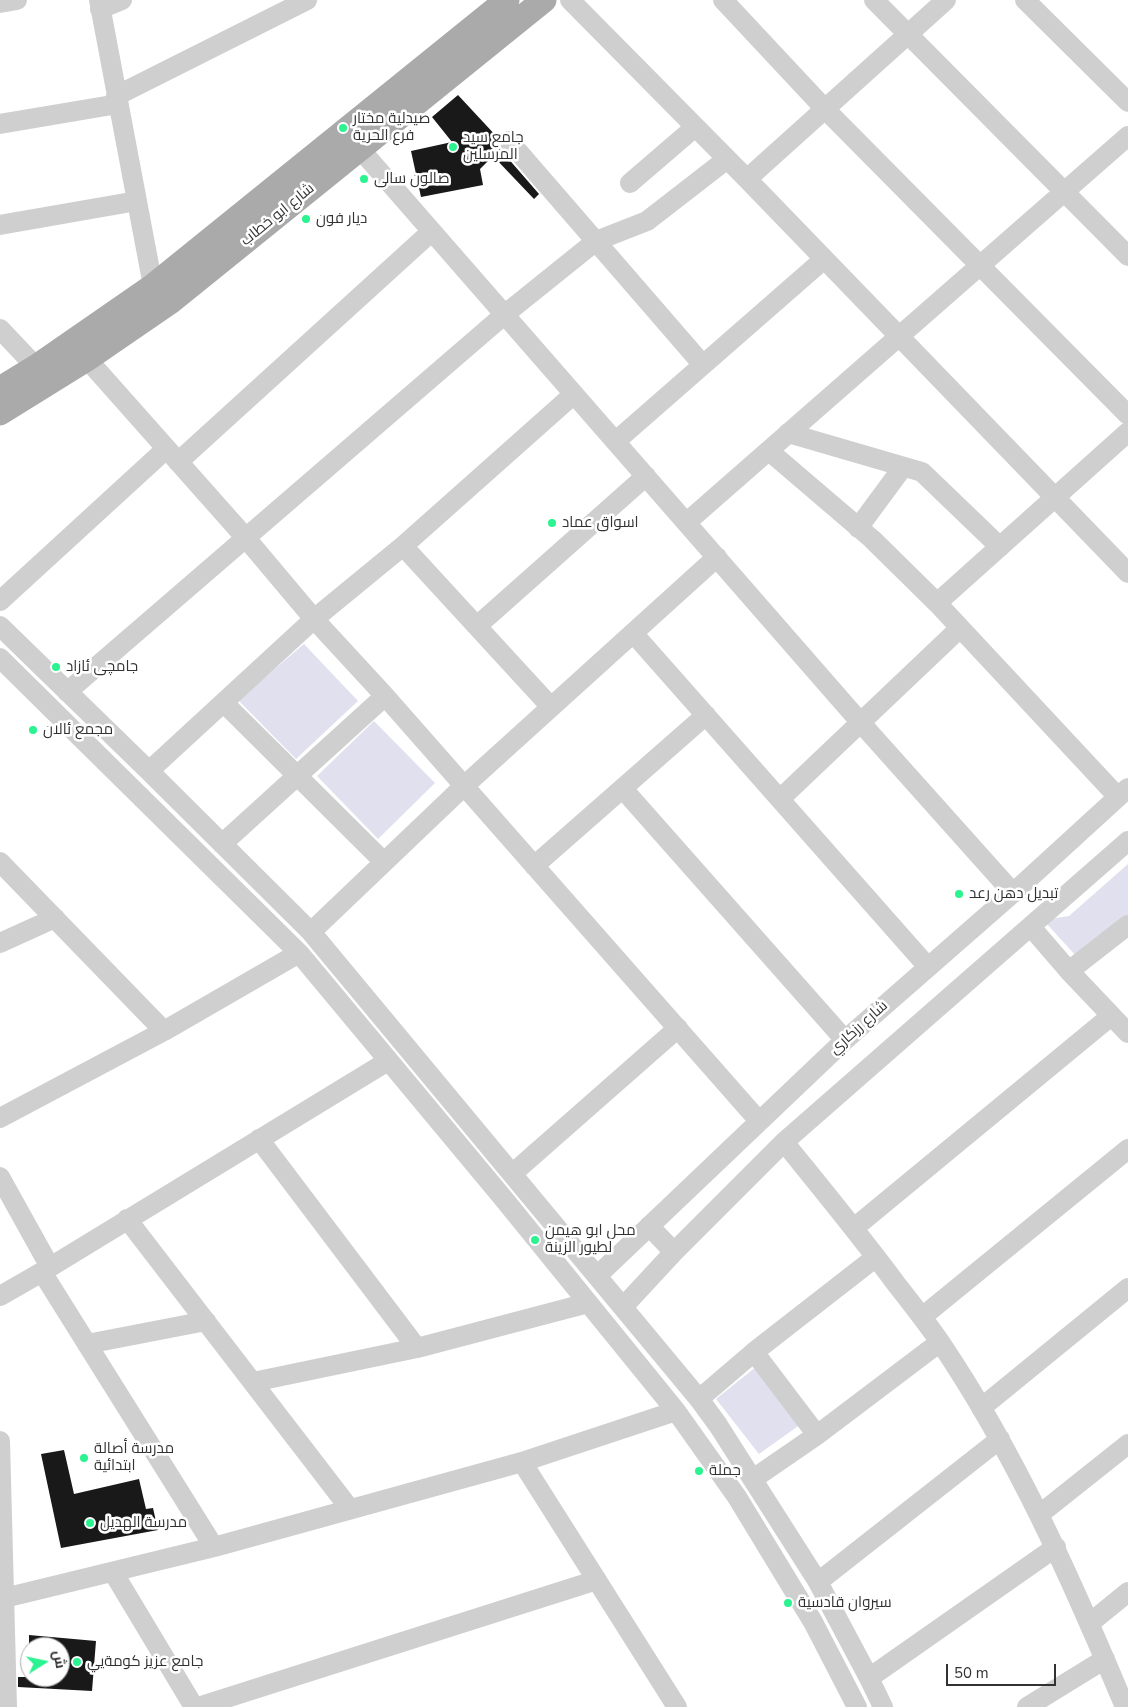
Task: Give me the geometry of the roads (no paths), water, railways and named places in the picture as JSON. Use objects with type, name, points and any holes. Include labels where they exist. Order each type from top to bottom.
[{"type":"main road","name":"شارع ابو خطاب","points":[[0,389],[36,367],[153,286],[507,0]]},
{"type":"main road","name":"شارع ابو خطاب","points":[[0,413],[87,359],[176,297],[544,0]]},
{"type":"street","points":[[0,3],[17,0]]},
{"type":"street","points":[[122,0],[100,4],[153,286]]},
{"type":"street","points":[[0,124],[117,100],[279,6],[307,0]]},
{"type":"street","points":[[570,0],[694,128],[747,179],[823,260],[1128,572]]},
{"type":"street","points":[[723,0],[825,109],[1128,414]]},
{"type":"street","points":[[874,0],[1128,256]]},
{"type":"street","points":[[747,179],[946,0]]},
{"type":"street","points":[[1025,0],[1128,102]]},
{"type":"street","points":[[630,183],[694,128]]},
{"type":"street","points":[[686,522],[1128,136]]},
{"type":"street","points":[[509,141],[703,365]]},
{"type":"street","points":[[360,149],[861,723],[1013,894]]},
{"type":"street","points":[[67,692],[504,315],[596,241],[646,221],[727,160]]},
{"type":"street","points":[[0,225],[136,201]]},
{"type":"street","points":[[0,601],[431,232]]},
{"type":"street","points":[[616,442],[823,260]]},
{"type":"street","points":[[0,329],[36,367]]},
{"type":"street","points":[[87,359],[314,619],[385,696],[759,1120]]},
{"type":"street","points":[[149,771],[314,619],[403,546],[574,394]]},
{"type":"street","points":[[937,604],[1128,432]]},
{"type":"street","points":[[788,433],[922,472],[1000,547]]},
{"type":"street","points":[[768,451],[858,528],[937,604],[1123,792]]},
{"type":"street","points":[[858,528],[903,467]]},
{"type":"street","points":[[477,626],[646,476]]},
{"type":"street","points":[[403,546],[552,707]]},
{"type":"street","points":[[311,932],[464,786],[717,557]]},
{"type":"street","points":[[0,626],[311,932],[699,1399],[728,1440],[818,1582],[883,1707]]},
{"type":"street","points":[[780,799],[960,628]]},
{"type":"street","points":[[633,633],[928,967]]},
{"type":"street","points":[[0,658],[299,953],[588,1303],[676,1411],[738,1497],[796,1592],[857,1707]]},
{"type":"street","points":[[222,844],[385,696]]},
{"type":"street","points":[[224,703],[384,862]]},
{"type":"street","points":[[534,866],[706,716]]},
{"type":"street","points":[[623,789],[845,1040]]},
{"type":"street","name":"شارع رزكاري","points":[[597,1276],[845,1040],[1013,894],[1123,792]]},
{"type":"street","points":[[623,1307],[674,1252],[784,1142],[1128,841]]},
{"type":"street","points":[[0,862],[164,1031]]},
{"type":"street","points":[[0,943],[55,918]]},
{"type":"street","points":[[1069,971],[1128,925]]},
{"type":"street","points":[[1031,927],[1069,971],[1128,1033]]},
{"type":"street","points":[[0,1118],[164,1031],[299,953]]},
{"type":"street","points":[[345,1009],[364,994]]},
{"type":"street","points":[[854,1228],[1111,1016]]},
{"type":"street","points":[[512,1174],[678,1028]]},
{"type":"street","points":[[0,1296],[388,1060]]},
{"type":"street","points":[[259,1139],[417,1348]]},
{"type":"street","points":[[784,1142],[854,1228],[922,1317],[940,1342],[1000,1439],[1056,1547],[1125,1707]]},
{"type":"street","points":[[922,1317],[1128,1150]]},
{"type":"street","points":[[0,1177],[46,1269],[87,1344],[214,1547]]},
{"type":"street","points":[[128,1219],[350,1509]]},
{"type":"street","points":[[648,1226],[674,1252]]},
{"type":"street","points":[[699,1399],[754,1352],[876,1257]]},
{"type":"street","points":[[981,1408],[1128,1288]]},
{"type":"street","points":[[253,1382],[417,1348],[588,1303]]},
{"type":"street","points":[[87,1344],[206,1321]]},
{"type":"street","points":[[752,1479],[816,1435],[940,1342]]},
{"type":"street","points":[[754,1352],[816,1435]]},
{"type":"street","points":[[2,1599],[214,1547],[522,1462],[676,1411]]},
{"type":"street","points":[[818,1582],[1000,1439]]},
{"type":"street","points":[[707,1455],[728,1440]]},
{"type":"street","points":[[0,1441],[2,1599],[7,1707]]},
{"type":"street","points":[[1040,1514],[1128,1444]]},
{"type":"street","points":[[522,1462],[675,1707]]},
{"type":"street","points":[[869,1678],[1056,1547]]},
{"type":"street","points":[[113,1572],[194,1707]]},
{"type":"street","points":[[198,1707],[597,1580]]},
{"type":"street","points":[[1090,1623],[1128,1592]]},
{"type":"street","points":[[1027,1707],[1105,1659]]},
{"type":"place","name":"صيدلية مختار فرع الحرية","points":[[343,128]]},
{"type":"place","name":"جامع سيد المرسلين","points":[[453,147]]},
{"type":"place","name":"صالون سالى","points":[[364,179]]},
{"type":"place","name":"ديار فون","points":[[306,219]]},
{"type":"place","name":"اسواق عماد","points":[[552,523]]},
{"type":"place","name":"جامچی ئازاد","points":[[56,667]]},
{"type":"place","name":"مجمع ئالان","points":[[33,730]]},
{"type":"place","name":"تبديل دهن رعد","points":[[959,894]]},
{"type":"place","name":"محل ابو هيمن لطيور الزينة","points":[[535,1240]]},
{"type":"place","name":"مدرسة أصالة ابتدائية","points":[[84,1458]]},
{"type":"place","name":"جملة","points":[[699,1471]]},
{"type":"place","name":"مدرسة الهديل","points":[[90,1523]]},
{"type":"place","name":"سيروان قادسية","points":[[788,1603]]},
{"type":"place","name":"جامع عزيز كومةيي","points":[[77,1662]]}]
